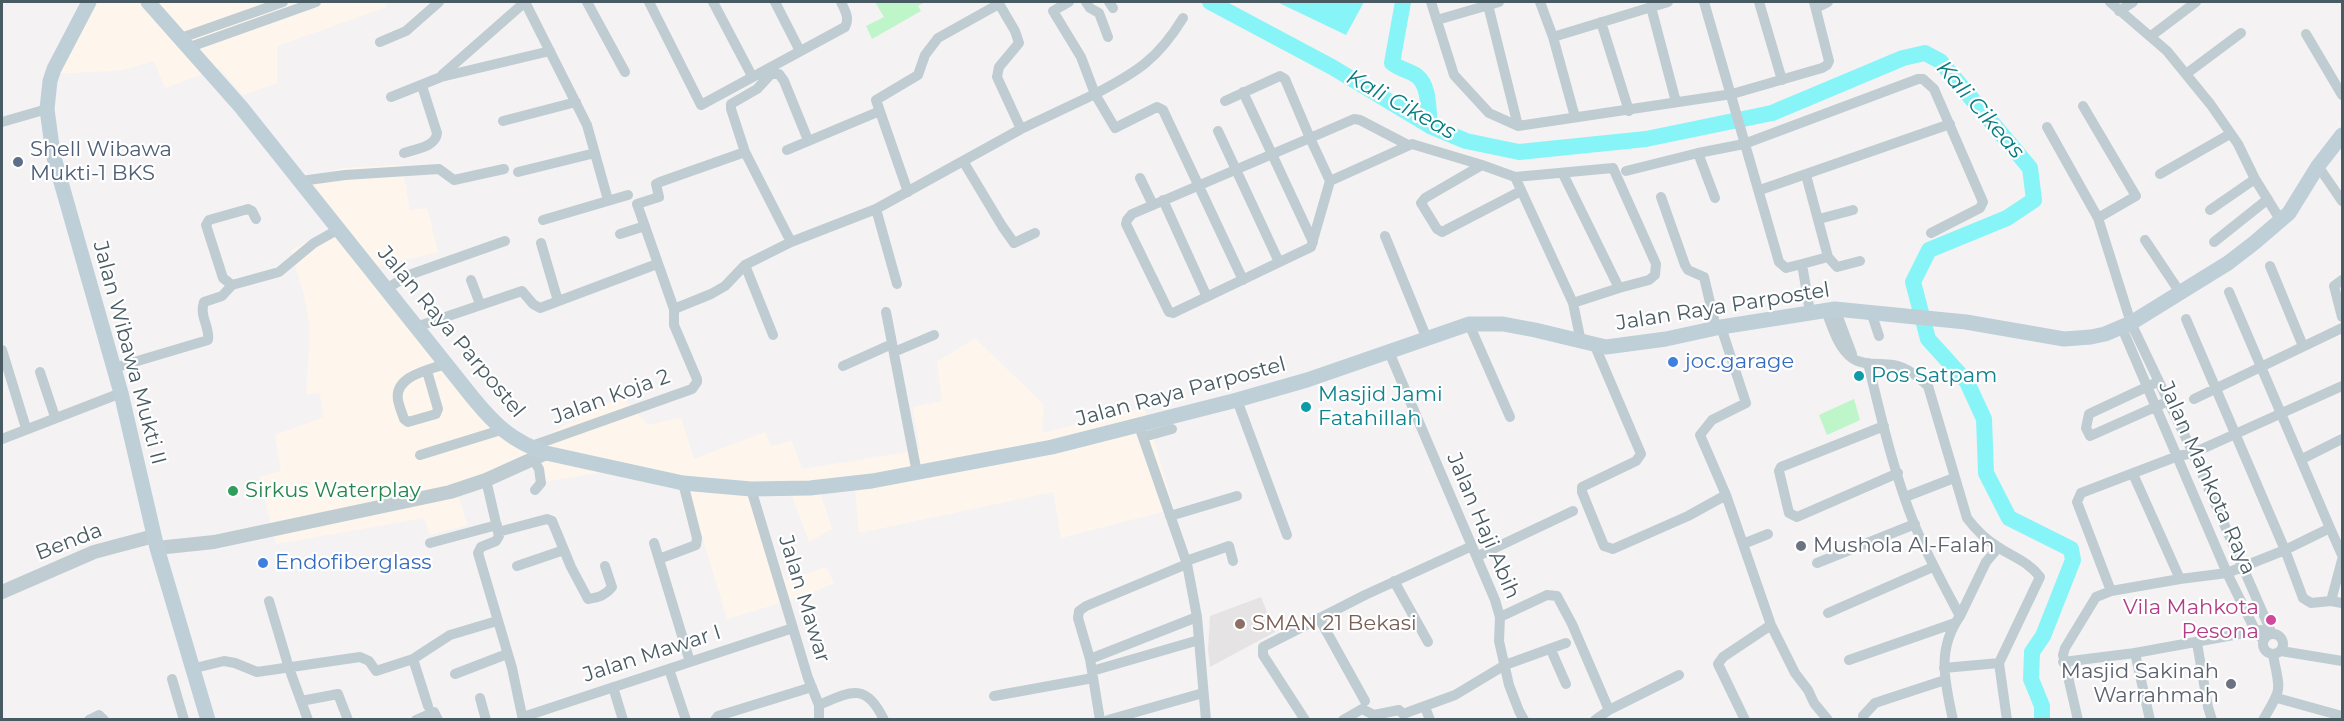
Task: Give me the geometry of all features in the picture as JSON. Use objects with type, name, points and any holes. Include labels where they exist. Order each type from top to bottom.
[{"type":"main road","name":"Jalan Wibawa Mukti II","points":[[89,2],[54,69],[47,95],[56,169],[121,393],[156,542],[195,668],[208,720]]},
{"type":"main road","name":"Jalan Raya Parpostel","points":[[148,2],[186,42],[302,181],[416,327],[501,430],[536,453],[683,483],[751,489],[810,488],[917,473],[1141,432],[1307,380],[1469,324],[1503,324],[1606,347],[1665,339],[1823,310],[1966,322],[2064,339],[2091,337],[2127,326],[2229,263],[2281,221],[2298,200],[2318,166],[2343,135]]},
{"type":"street","points":[[271,12],[284,2]]},
{"type":"street","points":[[186,42],[271,12],[316,2]]},
{"type":"street","points":[[380,42],[406,31],[439,2]]},
{"type":"street","points":[[441,77],[525,2],[587,125],[608,200]]},
{"type":"street","points":[[587,2],[625,72]]},
{"type":"street","points":[[649,2],[701,105],[845,27],[848,21],[841,2]]},
{"type":"street","points":[[713,2],[752,76]]},
{"type":"street","points":[[775,2],[800,51]]},
{"type":"street","points":[[1069,2],[1053,11],[1081,57],[1095,94],[1115,128],[1157,107],[1163,110],[1243,280]]},
{"type":"street","points":[[1086,2],[1090,8],[1099,13],[1108,37]]},
{"type":"street","points":[[1431,2],[1454,75],[1489,113],[1518,126],[1629,111],[1676,102],[1733,99],[1827,65],[1829,61],[1815,5],[1828,2]]},
{"type":"street","points":[[1540,2],[1553,37],[1575,117]]},
{"type":"street","points":[[1553,37],[1668,2]]},
{"type":"street","points":[[1704,2],[1781,265],[1786,268],[1828,257]]},
{"type":"street","points":[[1759,2],[1782,80]]},
{"type":"street","points":[[2110,2],[2167,51],[2211,105],[2281,221]]},
{"type":"street","points":[[2119,11],[2133,2]]},
{"type":"street","points":[[2151,36],[2196,2]]},
{"type":"street","points":[[908,192],[876,100],[918,75],[925,55],[938,38],[998,3],[1019,43],[999,67],[997,78],[1021,129]]},
{"type":"street","points":[[1437,20],[1493,3],[1518,126]]},
{"type":"street","points":[[1651,7],[1676,102]]},
{"type":"street","points":[[746,152],[660,182],[656,184],[659,197],[637,204],[674,309],[725,286],[745,265],[791,242],[876,209],[1021,129],[1095,94],[1147,63],[1168,43],[1183,18]]},
{"type":"street","points":[[1601,22],[1629,111]]},
{"type":"street","points":[[2186,74],[2241,33]]},
{"type":"street","points":[[2306,34],[2343,96]]},
{"type":"street","points":[[391,97],[441,77],[550,51]]},
{"type":"street","points":[[791,242],[746,152],[730,109],[731,104],[757,89],[771,74],[779,74],[808,140]]},
{"type":"street","points":[[1225,101],[1276,76],[1282,77],[1310,138],[1330,182],[1311,247],[1173,313],[1167,308],[1126,224],[1132,214],[1234,169],[1310,138],[1354,119],[1408,145]]},
{"type":"street","points":[[1626,171],[1743,139],[1918,79],[1929,82],[1934,89],[1983,204],[1980,208],[1931,233]]},
{"type":"street","points":[[404,153],[433,143],[436,138],[437,133],[422,86]]},
{"type":"street","points":[[1243,92],[1313,242]]},
{"type":"street","points":[[503,121],[576,102]]},
{"type":"street","points":[[2083,106],[2136,196],[2098,218]]},
{"type":"street","points":[[2,122],[47,109]]},
{"type":"street","points":[[787,150],[880,111]]},
{"type":"street","points":[[1760,190],[1950,124]]},
{"type":"street","points":[[2047,127],[2098,218],[2127,326]]},
{"type":"street","points":[[1218,131],[1279,262]]},
{"type":"street","points":[[2160,174],[2230,134]]},
{"type":"street","points":[[1330,182],[1408,145],[1416,145],[1515,177],[1613,168],[1656,264],[1654,275],[1648,280],[1573,303]]},
{"type":"street","points":[[518,172],[595,153]]},
{"type":"street","points":[[1698,153],[1715,198]]},
{"type":"street","points":[[963,161],[1014,243],[1035,233]]},
{"type":"street","points":[[1482,165],[1425,198],[1421,203],[1437,229],[1442,232],[1521,191]]},
{"type":"street","points":[[2318,166],[2343,201]]},
{"type":"street","points":[[302,181],[345,175],[439,169],[454,180],[504,169]]},
{"type":"street","points":[[1563,174],[1619,288]]},
{"type":"street","points":[[1806,175],[1828,257],[1837,267],[1860,261]]},
{"type":"street","points":[[1515,177],[1573,303],[1588,344],[1641,454],[1636,461],[1582,487],[1582,492],[1605,546],[1613,549],[1688,516],[1726,495]]},
{"type":"street","points":[[1140,178],[1152,205]]},
{"type":"street","points":[[2210,210],[2255,179]]},
{"type":"street","points":[[543,220],[628,195]]},
{"type":"street","points":[[1661,197],[1685,266],[1688,270],[1704,277],[1719,328],[1746,403],[1712,420],[1700,435],[1726,495],[1771,625],[1795,673],[1828,720]]},
{"type":"street","points":[[2214,242],[2268,199]]},
{"type":"street","points":[[1163,200],[1208,297]]},
{"type":"street","points":[[232,285],[223,278],[206,225],[209,220],[248,209],[252,211],[256,219]]},
{"type":"street","points":[[876,209],[897,284]]},
{"type":"street","points":[[1819,219],[1853,210]]},
{"type":"street","points":[[620,234],[645,226]]},
{"type":"street","points":[[114,369],[208,340],[202,306],[209,299],[222,296],[232,285],[279,272],[314,243],[339,229]]},
{"type":"street","points":[[1385,236],[1427,339]]},
{"type":"street","points":[[2145,240],[2181,294]]},
{"type":"street","points":[[386,289],[409,276],[505,241]]},
{"type":"street","points":[[541,243],[558,302]]},
{"type":"street","points":[[416,327],[522,291],[533,304],[540,308],[657,264]]},
{"type":"street","points":[[1802,264],[1823,310],[1854,359],[1868,363],[1894,365],[1911,371],[1928,386],[1967,518],[1980,534],[1998,548],[2033,567],[2040,577],[1999,663],[2007,720]]},
{"type":"street","points":[[745,265],[773,335]]},
{"type":"street","points":[[2270,266],[2303,346]]},
{"type":"street","points":[[471,280],[480,304]]},
{"type":"street","points":[[2343,280],[2334,286],[2343,316]]},
{"type":"street","points":[[2229,292],[2343,555]]},
{"type":"street","name":"Jalan Koja 2","points":[[536,453],[696,386],[697,379],[674,325],[674,309]]},
{"type":"street","points":[[886,312],[917,473]]},
{"type":"street","points":[[1877,313],[1880,336]]},
{"type":"street","points":[[2186,319],[2286,550],[2305,600],[2311,603],[2343,603]]},
{"type":"street","points":[[1469,324],[1510,417]]},
{"type":"street","name":"Jalan Mahkota Raya","points":[[2127,326],[2159,382],[2193,453],[2243,567],[2265,633]]},
{"type":"street","name":"Jalan Mahkota Raya","points":[[2127,326],[2146,387],[2227,573],[2265,633]]},
{"type":"street","points":[[2194,399],[2343,328]]},
{"type":"street","points":[[843,366],[934,335]]},
{"type":"street","points":[[2,350],[26,428]]},
{"type":"street","name":"Jalan Haji Abih","points":[[1389,352],[1478,556],[1500,617],[1499,641],[1509,685],[1524,720]]},
{"type":"street","points":[[1868,363],[1905,497],[1958,619]]},
{"type":"street","points":[[426,371],[438,409],[436,414],[408,422],[404,419],[398,399],[398,392],[403,382],[426,371],[446,364]]},
{"type":"street","points":[[40,372],[55,417]]},
{"type":"street","points":[[2159,382],[2089,414],[2086,428],[2090,436],[2168,402]]},
{"type":"street","points":[[2111,591],[2077,498],[2081,493],[2178,456],[2193,453],[2343,387]]},
{"type":"street","points":[[2,439],[121,393]]},
{"type":"street","points":[[1238,400],[1287,536]]},
{"type":"street","points":[[1884,426],[1785,464],[1779,471],[1789,513],[1797,517],[1898,473]]},
{"type":"street","points":[[1172,429],[1141,432],[1187,562],[1200,640],[1206,720]]},
{"type":"street","points":[[420,455],[501,430]]},
{"type":"street","points":[[2302,459],[2343,440]]},
{"type":"street","points":[[535,490],[541,483],[536,453]]},
{"type":"street","name":"Benda","points":[[2,592],[94,552],[156,542],[214,542],[450,492],[486,480],[536,453]]},
{"type":"street","points":[[2133,474],[2180,579]]},
{"type":"street","points":[[1905,497],[1954,478]]},
{"type":"street","points":[[486,480],[499,539],[481,547],[478,553],[523,718]]},
{"type":"street","points":[[659,559],[696,545],[697,538],[683,483]]},
{"type":"street","name":"Jalan Mawar","points":[[751,489],[819,705],[819,720]]},
{"type":"street","points":[[1170,516],[1237,496]]},
{"type":"street","points":[[1478,556],[1573,511]]},
{"type":"street","points":[[430,543],[549,519],[588,599],[597,598],[612,587],[605,566]]},
{"type":"street","points":[[1817,563],[1915,524]]},
{"type":"street","points":[[2078,720],[2063,662],[2065,648],[2092,600],[2111,591],[2227,573],[2286,550],[2330,528]]},
{"type":"street","points":[[1743,544],[1768,534]]},
{"type":"street","points":[[654,543],[690,662]]},
{"type":"street","points":[[1100,720],[1090,659],[1078,611],[1187,562],[1229,546],[1233,561]]},
{"type":"street","points":[[1305,720],[1263,655],[1263,647],[1394,581],[1472,546]]},
{"type":"street","points":[[1953,720],[1945,680],[1946,643],[1986,562],[1998,548]]},
{"type":"street","points":[[517,566],[564,550]]},
{"type":"street","points":[[2331,602],[2343,560]]},
{"type":"street","points":[[1828,613],[1934,567]]},
{"type":"street","points":[[1394,581],[1428,642]]},
{"type":"street","points":[[1500,617],[1547,595],[1557,596],[1572,624],[1609,710]]},
{"type":"street","points":[[269,601],[289,668],[308,720]]},
{"type":"street","points":[[1090,659],[1197,617]]},
{"type":"street","points":[[1319,618],[1365,701]]},
{"type":"street","points":[[1849,660],[1958,619]]},
{"type":"street","points":[[195,668],[224,662],[235,663],[257,672],[360,657],[369,661],[376,671],[413,659],[450,635],[497,621]]},
{"type":"street","points":[[1745,720],[1718,664],[1723,657],[1771,625]]},
{"type":"street","name":"Jalan Mawar I","points":[[523,718],[793,628]]},
{"type":"street","points":[[2063,662],[2265,633],[2282,639],[2279,651],[2280,689],[2263,720]]},
{"type":"street","points":[[2265,633],[2262,644],[2265,652],[2343,655]]},
{"type":"street","points":[[994,696],[1092,675],[1200,640]]},
{"type":"street","points":[[2197,643],[2212,720]]},
{"type":"street","points":[[1343,720],[1362,709],[1374,715],[1399,710],[1404,717],[1455,695],[1505,665],[1566,644]]},
{"type":"street","points":[[1551,650],[1566,684]]},
{"type":"street","points":[[2279,651],[2343,661]]},
{"type":"street","points":[[2135,653],[2150,720]]},
{"type":"street","points":[[455,674],[507,654]]},
{"type":"street","points":[[413,659],[428,706]]},
{"type":"street","points":[[1944,668],[1999,663]]},
{"type":"street","points":[[669,669],[686,720]]},
{"type":"street","points":[[1595,720],[1609,710],[1679,675]]},
{"type":"street","points":[[172,679],[184,720]]},
{"type":"street","points":[[1863,716],[1875,703],[1945,680]]},
{"type":"street","points":[[613,687],[623,720]]},
{"type":"street","points":[[715,720],[718,716],[812,687]]},
{"type":"street","points":[[819,705],[840,697],[863,693],[874,701],[884,720]]},
{"type":"street","points":[[1108,720],[1203,693]]},
{"type":"street","points":[[301,700],[338,694],[348,720]]},
{"type":"street","points":[[480,698],[486,720]]},
{"type":"street","points":[[2277,698],[2342,717]]},
{"type":"street","points":[[1425,707],[1430,720]]},
{"type":"street","points":[[416,720],[435,712],[438,720]]},
{"type":"street","points":[[89,720],[99,715],[104,720]]},
{"type":"shaded area","points":[[95,2],[385,2],[387,7],[277,46],[277,83],[243,95],[219,68],[165,88],[154,61],[123,70],[55,74]]},
{"type":"shaded area","points":[[402,165],[410,210],[427,208],[438,252],[371,268],[524,447],[621,396],[648,425],[681,418],[694,459],[765,432],[771,446],[792,441],[802,469],[920,450],[913,407],[942,401],[937,362],[975,338],[1044,405],[1042,433],[1144,407],[1174,509],[1061,538],[1053,492],[859,533],[855,487],[820,492],[832,529],[809,542],[788,485],[752,487],[786,581],[826,567],[834,583],[804,596],[727,619],[687,485],[609,471],[543,482],[530,459],[457,490],[467,525],[430,535],[424,518],[276,544],[259,477],[281,471],[275,435],[324,417],[320,393],[306,394],[310,329],[305,299],[291,250],[340,225],[303,180],[342,168]]},
{"type":"shaded area","name":"SMAN 21 Bekasi","points":[[1261,597],[1275,632],[1210,667],[1208,650],[1210,616]]},
{"type":"green space","points":[[875,2],[925,2],[918,6],[921,11],[872,39],[866,26],[884,17]]},
{"type":"green space","points":[[1854,399],[1860,420],[1827,435],[1819,415]]},
{"type":"water","points":[[1277,2],[1364,2],[1346,35]]},
{"type":"waterway","name":"Kali Cikeas","points":[[1210,2],[1332,67],[1430,126],[1466,141],[1519,152],[1646,139],[1772,113],[1903,58],[1925,53],[1940,61],[2030,168],[2034,200],[2007,218],[1929,250],[1913,282],[1928,339],[1967,382],[1984,419],[1986,473],[2009,518],[2071,549],[2073,560],[2043,636],[2032,652],[2031,679],[2042,706],[2042,720]]},
{"type":"waterway","points":[[1403,2],[1392,63],[1415,74],[1421,80],[1428,99],[1430,126]]},
{"type":"place","name":"Shell Wibawa Mukti-1 BKS","points":[[18,162]]},
{"type":"place","name":"joc.garage","points":[[1673,362]]},
{"type":"place","name":"Pos Satpam","points":[[1859,376]]},
{"type":"place","name":"Masjid Jami Fatahillah","points":[[1306,407]]},
{"type":"place","name":"Sirkus Waterplay","points":[[233,491]]},
{"type":"place","name":"Mushola Al-Falah","points":[[1801,546]]},
{"type":"place","name":"Endofiberglass","points":[[263,563]]},
{"type":"place","name":"Vila Mahkota Pesona","points":[[2271,620]]},
{"type":"place","name":"SMAN 21 Bekasi","points":[[1240,624]]},
{"type":"place","name":"Masjid Sakinah Warrahmah","points":[[2231,684]]}]
